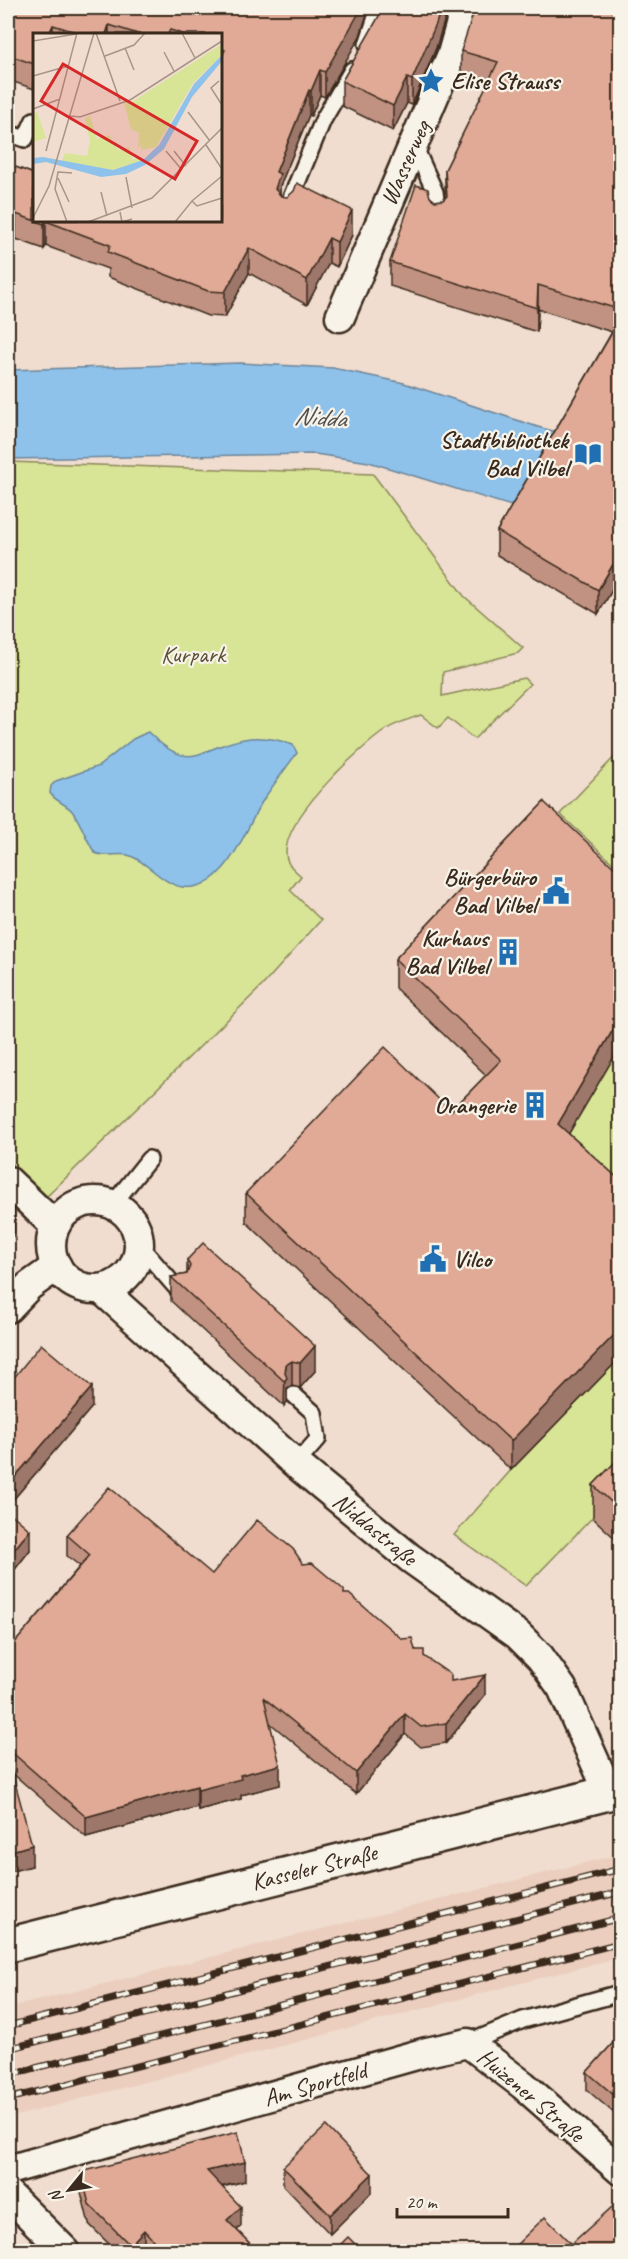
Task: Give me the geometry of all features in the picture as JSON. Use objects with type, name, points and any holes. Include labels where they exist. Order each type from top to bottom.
[{"type":"main road","name":"Kasseler Straße","points":[[8,1945],[615,1792]]},
{"type":"street","name":"Wasserweg","points":[[340,317],[452,54],[465,8]]},
{"type":"street","points":[[8,1181],[55,1227]]},
{"type":"street","points":[[96,1201],[113,1204],[128,1214],[137,1229],[140,1246],[136,1264],[126,1277],[102,1290],[77,1286],[63,1275],[57,1266],[51,1243],[55,1227],[65,1212],[79,1203],[96,1201]]},
{"type":"street","points":[[8,1308],[28,1286],[57,1266]]},
{"type":"street","name":"Niddastraße","points":[[102,1290],[296,1464],[410,1558],[518,1635],[540,1657],[562,1688],[615,1792]]},
{"type":"street","name":"Am Sportfeld","points":[[8,2170],[468,2043]]},
{"type":"street","name":"Huizener Straße","points":[[468,2043],[523,2085],[621,2170]]},
{"type":"street","points":[[8,2194],[66,2252]]},
{"type":"lane","points":[[285,212],[323,120],[369,40],[379,8]]},
{"type":"lane","points":[[8,133],[25,139],[33,122]]},
{"type":"lane","points":[[413,143],[435,192],[438,216]]},
{"type":"lane","points":[[113,1204],[149,1159]]},
{"type":"lane","points":[[140,1246],[180,1292]]},
{"type":"lane","points":[[294,1395],[314,1413],[318,1439],[296,1464]]},
{"type":"lane","name":"Am Sportfeld","points":[[468,2043],[523,2020],[621,1993]]},
{"type":"shaded area","points":[[620,1854],[620,1957],[8,2118],[8,2008]]},
{"type":"green space","name":"Kurpark","points":[[8,462],[373,474],[464,596],[523,648],[518,653],[443,672],[442,696],[524,678],[530,684],[474,739],[448,718],[438,728],[421,715],[399,723],[374,738],[321,789],[293,829],[287,847],[288,862],[301,876],[290,890],[321,920],[262,986],[38,1205],[8,1158]]},
{"type":"green space","points":[[620,751],[620,870],[560,814]]},
{"type":"green space","points":[[620,1045],[620,1210],[558,1152]]},
{"type":"green space","points":[[620,1357],[620,1489],[526,1586],[454,1535],[511,1470]]},
{"type":"water","name":"Nidda","points":[[240,363],[333,368],[404,383],[538,427],[620,449],[563,522],[369,462],[315,454],[8,459],[8,370]]},
{"type":"water","points":[[148,732],[163,745],[185,755],[195,755],[228,743],[257,738],[293,745],[297,753],[262,802],[232,857],[210,880],[197,886],[182,887],[168,882],[131,856],[95,853],[72,811],[50,793],[51,786],[56,781],[99,766],[133,739]]},
{"type":"building","points":[[8,8],[361,8],[325,72],[320,70],[311,91],[309,90],[276,172],[280,174],[275,189],[281,196],[287,197],[294,191],[297,183],[352,210],[337,242],[329,238],[307,280],[249,248],[225,292],[208,291],[108,252],[110,245],[49,222],[222,222],[222,57],[225,50],[222,49],[222,33],[180,33],[170,30],[168,33],[135,33],[109,25],[106,33],[79,33],[53,25],[49,33],[33,33],[33,64],[8,55]]},
{"type":"building","points":[[382,8],[441,8],[412,80],[407,78],[393,106],[342,81]]},
{"type":"building","points":[[475,8],[600,8],[621,13],[621,310],[538,285],[537,308],[390,262],[416,185],[428,189],[430,197],[435,201],[443,200],[447,196],[445,170],[498,62],[461,51]]},
{"type":"building","points":[[8,164],[31,173],[33,167],[33,220],[16,214],[8,235]]},
{"type":"building","name":"Stadtbibliothek Bad Vilbel","points":[[621,317],[621,551],[598,590],[497,531]]},
{"type":"building","points":[[544,802],[621,874],[621,1016],[558,1124],[621,1181],[621,1328],[511,1441],[246,1193],[385,1047],[451,1111],[501,1060],[395,959]]},
{"type":"building","points":[[8,1197],[14,1210],[8,1217]]},
{"type":"building","points":[[203,1243],[315,1346],[300,1363],[292,1361],[286,1365],[287,1378],[284,1381],[171,1277],[187,1274],[190,1266],[187,1260]]},
{"type":"building","points":[[41,1344],[92,1387],[8,1485],[8,1385]]},
{"type":"building","points":[[621,1456],[621,1511],[593,1485]]},
{"type":"building","points":[[109,1487],[212,1574],[257,1520],[293,1549],[303,1564],[312,1563],[344,1590],[344,1594],[349,1594],[402,1639],[412,1638],[415,1650],[424,1650],[424,1656],[451,1675],[451,1681],[485,1675],[446,1723],[421,1727],[405,1714],[356,1773],[264,1698],[280,1765],[240,1775],[241,1779],[198,1790],[197,1786],[86,1817],[8,1749],[8,1641],[13,1645],[90,1555],[67,1535]]},
{"type":"building","points":[[8,1511],[30,1530],[12,1552],[8,1549]]},
{"type":"building","points":[[8,1757],[32,1845],[8,1852]]},
{"type":"building","points":[[621,2034],[621,2101],[587,2072]]},
{"type":"building","points":[[326,2126],[372,2174],[330,2215],[283,2167]]},
{"type":"building","points":[[238,2132],[245,2162],[207,2171],[241,2207],[227,2220],[258,2252],[164,2252],[144,2230],[130,2245],[89,2204],[81,2172]]},
{"type":"building","points":[[621,2199],[621,2244],[613,2252],[509,2252],[545,2217],[571,2244]]},
{"type":"building","points":[[348,2237],[363,2252],[333,2252]]},
{"type":"railway","points":[[8,2026],[620,1869]]},
{"type":"railway","points":[[8,2049],[620,1892]]},
{"type":"railway","points":[[8,2075],[620,1918]]},
{"type":"railway","points":[[8,2099],[620,1943]]},
{"type":"place","name":"Elise Strauss","points":[[431,81]]},
{"type":"place","name":"Stadtbibliothek Bad Vilbel","points":[[588,454]]},
{"type":"place","name":"Bürgerbüro Bad Vilbel","points":[[556,891]]},
{"type":"place","name":"Kurhaus Bad Vilbel","points":[[508,952]]},
{"type":"place","name":"Orangerie","points":[[535,1105]]},
{"type":"place","name":"Vilco","points":[[433,1259]]}]
